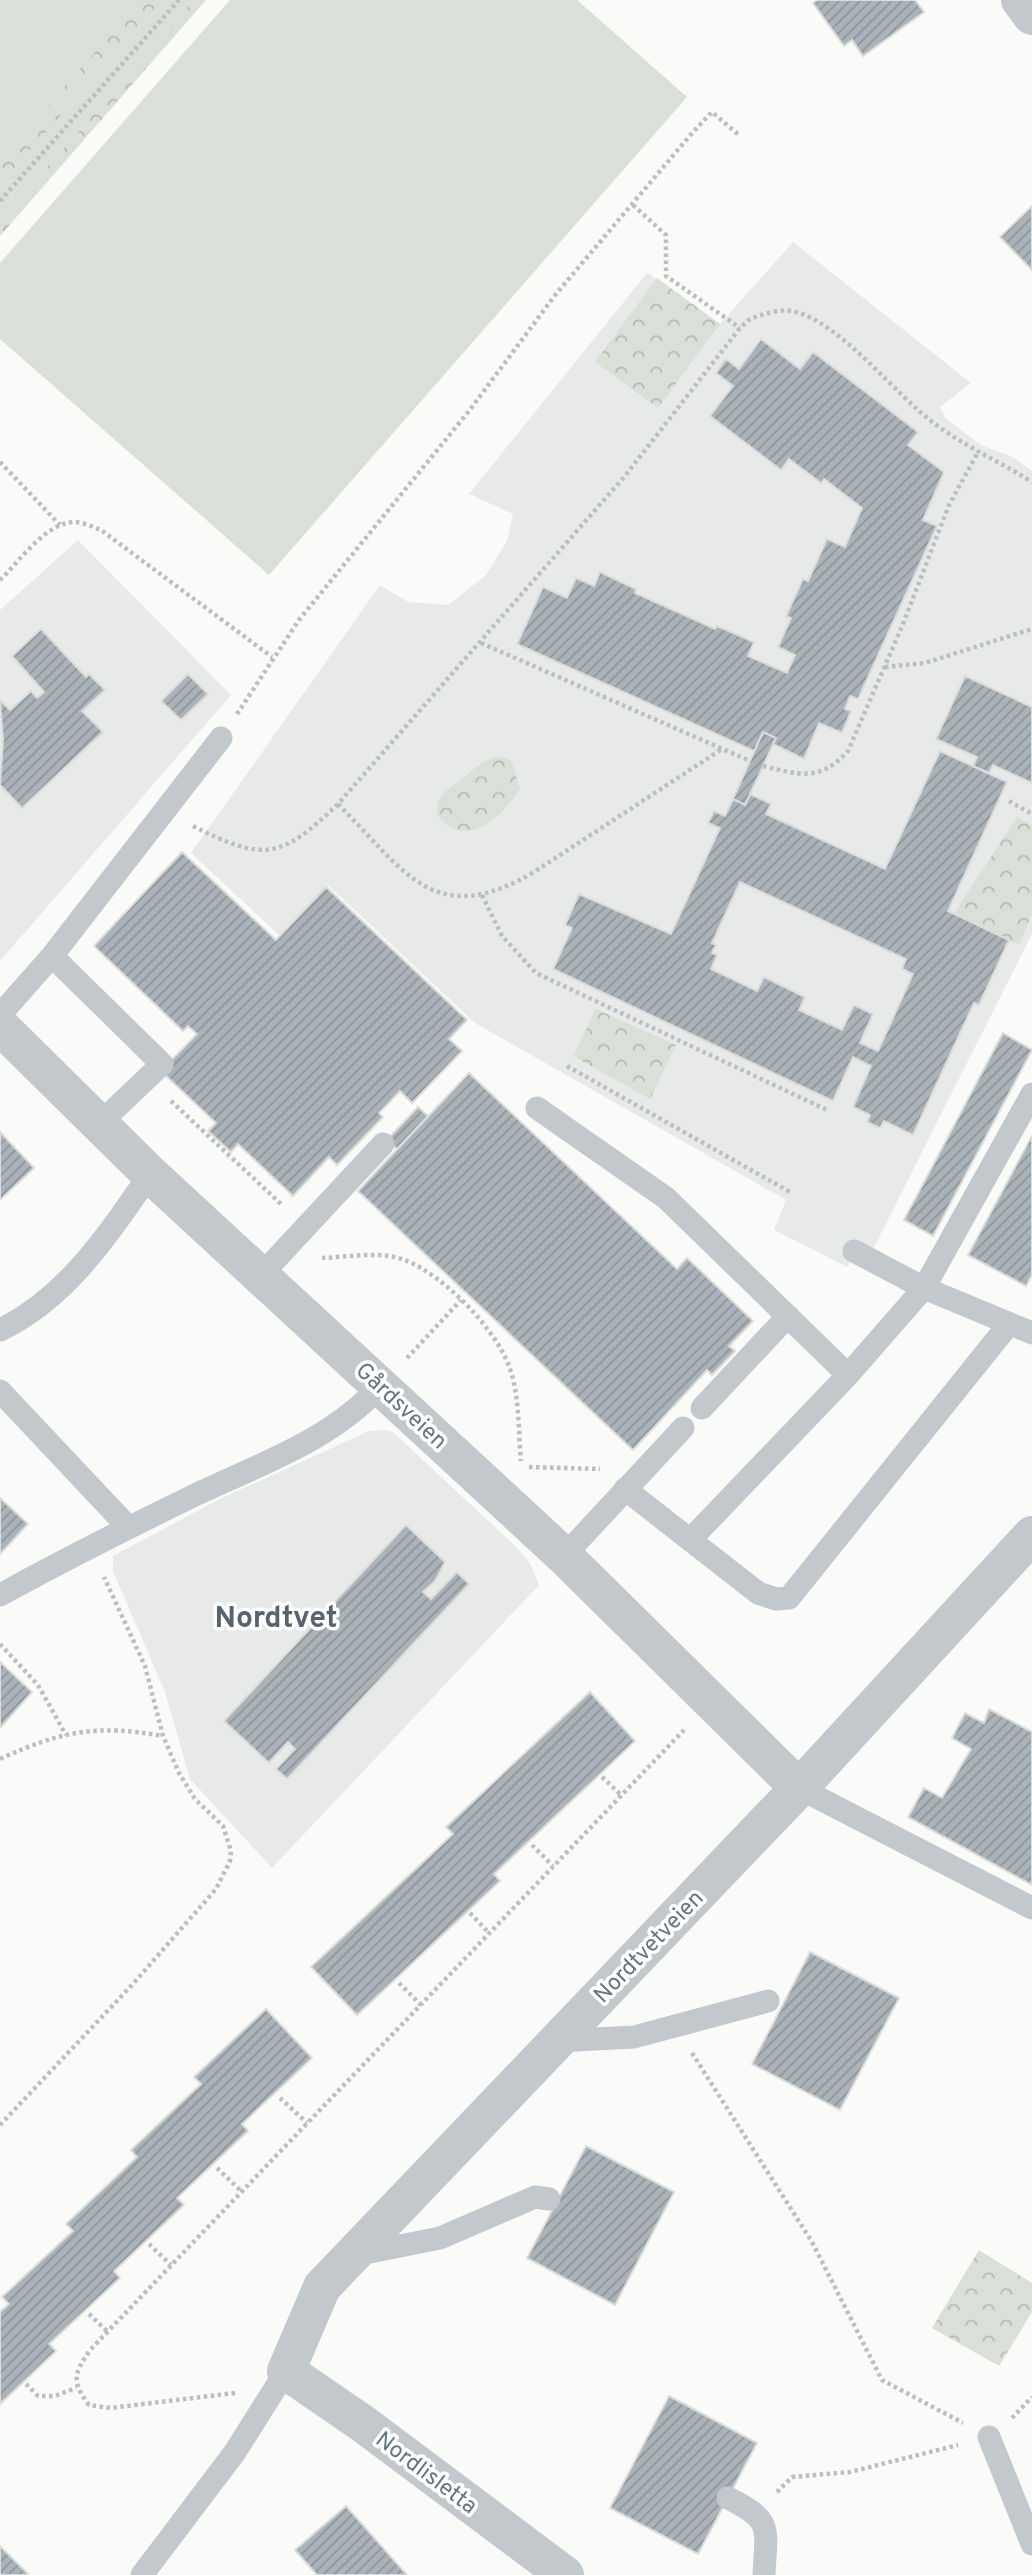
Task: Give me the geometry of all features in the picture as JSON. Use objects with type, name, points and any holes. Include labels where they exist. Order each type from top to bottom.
[{"type":"street","points":[[1020,0],[1032,16]]},
{"type":"street","name":"Gårdsveien","points":[[0,1026],[150,1174],[272,1262],[381,1385],[564,1556],[799,1788]]},
{"type":"street","name":"Nordtvetveien","points":[[286,2371],[323,2287],[1031,1541]]},
{"type":"street","name":"Nordlisletta","points":[[286,2371],[362,2423],[565,2575]]},
{"type":"lane","points":[[0,1015],[52,956],[166,813],[221,738]]},
{"type":"lane","points":[[52,956],[162,1064],[99,1124]]},
{"type":"lane","points":[[690,1540],[848,1375],[924,1288],[1032,1094]]},
{"type":"lane","points":[[537,1108],[666,1198],[848,1375]]},
{"type":"lane","points":[[272,1262],[383,1144]]},
{"type":"lane","points":[[0,1329],[41,1302],[74,1275],[109,1233],[150,1174]]},
{"type":"lane","points":[[625,1489],[758,1593],[776,1600],[789,1598],[1024,1326],[924,1288],[854,1251]]},
{"type":"lane","points":[[702,1408],[788,1316]]},
{"type":"lane","points":[[0,1595],[128,1527],[320,1436],[364,1404],[381,1385]]},
{"type":"lane","points":[[0,1391],[128,1527]]},
{"type":"lane","points":[[564,1556],[683,1428]]},
{"type":"lane","points":[[799,1788],[1032,1908]]},
{"type":"lane","points":[[557,2041],[634,2037],[676,2028],[768,2001]]},
{"type":"lane","points":[[352,2256],[440,2238],[535,2197],[549,2199]]},
{"type":"lane","points":[[142,2575],[235,2452],[286,2371]]},
{"type":"lane","points":[[989,2437],[1032,2544]]},
{"type":"lane","points":[[728,2498],[757,2513],[766,2532],[764,2575]]},
{"type":"path","points":[[0,201],[178,0]]},
{"type":"path","points":[[221,738],[272,657],[469,411],[556,294],[712,112],[740,136]]},
{"type":"path","points":[[633,205],[666,235],[666,276],[740,328]]},
{"type":"path","points":[[166,813],[239,847],[267,852],[287,846],[308,833],[338,804],[481,643],[625,476],[740,328],[750,319],[770,312],[791,311],[809,317],[864,358],[933,423],[977,454],[1032,482]]},
{"type":"path","points":[[763,766],[799,775],[820,772],[834,766],[848,751],[949,505],[977,454]]},
{"type":"path","points":[[0,462],[60,525]]},
{"type":"path","points":[[0,580],[46,535],[60,525],[73,522],[101,530],[272,657]]},
{"type":"path","points":[[884,667],[925,663],[1032,629]]},
{"type":"path","points":[[481,643],[750,761]]},
{"type":"path","points":[[338,804],[424,889],[454,897],[482,895],[508,887],[534,872],[722,749]]},
{"type":"path","points":[[1009,801],[1032,814]]},
{"type":"path","points":[[482,895],[502,936],[536,972],[827,1110]]},
{"type":"path","points":[[567,1066],[790,1192]]},
{"type":"path","points":[[147,1078],[305,1226]]},
{"type":"path","points":[[272,1262],[385,1256],[407,1261],[461,1300],[493,1338],[509,1366],[516,1398],[522,1467],[643,1471]]},
{"type":"path","points":[[420,1344],[461,1300]]},
{"type":"path","points":[[0,2124],[132,1985],[226,1873],[231,1850],[223,1826],[195,1799],[179,1773],[163,1736],[135,1644],[88,1547]]},
{"type":"path","points":[[0,1644],[38,1685],[66,1735]]},
{"type":"path","points":[[266,2403],[230,2392],[110,2408],[89,2405],[76,2388],[77,2369],[108,2332],[711,1702]]},
{"type":"path","points":[[0,1759],[66,1735],[103,1728],[163,1736]]},
{"type":"path","points":[[602,1777],[621,1796]]},
{"type":"path","points":[[532,1845],[554,1866]]},
{"type":"path","points":[[470,1913],[489,1933]]},
{"type":"path","points":[[399,1983],[421,2005]]},
{"type":"path","points":[[676,2028],[811,2242],[882,2380],[989,2437]]},
{"type":"path","points":[[280,2098],[307,2123]]},
{"type":"path","points":[[217,2168],[242,2192]]},
{"type":"path","points":[[149,2244],[171,2266]]},
{"type":"path","points":[[89,2314],[108,2332]]},
{"type":"path","points":[[26,2384],[38,2396],[55,2396],[76,2388]]},
{"type":"path","points":[[757,2513],[792,2477],[850,2472],[989,2437],[1022,2411],[1032,2398]]},
{"type":"shaded area","points":[[793,242],[971,383],[940,407],[945,418],[981,445],[1013,457],[1032,471],[1032,934],[864,1267],[851,1259],[847,1267],[774,1230],[786,1200],[475,1023],[328,885],[279,935],[191,853],[380,585],[408,602],[448,605],[486,575],[507,541],[513,514],[469,494],[647,273],[720,324]]},
{"type":"shaded area","points":[[78,540],[231,695],[0,961],[0,610]]},
{"type":"shaded area","points":[[369,1431],[393,1432],[514,1545],[530,1563],[539,1585],[272,1868],[190,1779],[165,1692],[113,1571],[113,1556],[222,1498]]},
{"type":"green space","points":[[0,0],[206,0],[0,236]]},
{"type":"green space","points":[[0,0],[141,0],[0,160]]},
{"type":"green space","points":[[162,0],[194,0],[0,221],[0,184]]},
{"type":"green space","points":[[230,0],[577,0],[687,97],[269,575],[0,339],[0,263]]},
{"type":"green space","points":[[657,278],[720,324],[658,408],[595,362]]},
{"type":"green space","points":[[499,756],[511,760],[520,788],[511,801],[494,819],[472,830],[457,830],[444,823],[437,811],[441,796],[477,766]]},
{"type":"green space","points":[[1017,817],[1032,825],[1032,914],[1019,945],[953,915]]},
{"type":"green space","points":[[596,1009],[676,1045],[650,1099],[573,1056]]},
{"type":"green space","points":[[979,2250],[1032,2283],[1032,2312],[999,2366],[932,2328]]},
{"type":"building","points":[[818,0],[915,0],[924,12],[863,56],[852,40],[844,46],[813,3]]},
{"type":"building","points":[[1032,206],[1032,270],[1000,237]]},
{"type":"building","points":[[761,339],[800,369],[813,352],[918,432],[908,445],[944,472],[923,520],[937,526],[858,699],[850,696],[845,709],[851,711],[842,733],[819,723],[804,759],[773,744],[776,738],[763,732],[754,751],[517,644],[543,587],[567,598],[576,578],[594,586],[600,572],[636,589],[635,593],[715,629],[717,626],[754,642],[748,656],[787,673],[795,655],[778,647],[791,618],[786,616],[803,579],[808,581],[827,539],[845,547],[862,508],[824,479],[821,483],[789,459],[781,470],[710,416],[733,386],[716,373],[726,359],[739,369]]},
{"type":"building","points":[[41,629],[86,677],[89,674],[105,690],[82,711],[103,732],[22,808],[0,785],[3,740],[0,700],[10,710],[31,691],[37,698],[44,692],[12,656]]},
{"type":"building","points":[[188,674],[208,694],[181,720],[161,701]]},
{"type":"building","points":[[965,676],[1032,707],[1032,783],[993,765],[989,773],[973,766],[977,757],[936,739]]},
{"type":"building","points":[[763,732],[776,738],[745,805],[733,799]]},
{"type":"building","points":[[940,751],[1007,782],[948,911],[1009,940],[979,1005],[974,1003],[913,1135],[884,1121],[880,1128],[867,1122],[870,1115],[853,1107],[871,1066],[853,1057],[833,1101],[553,969],[572,928],[565,925],[579,894],[671,934],[720,828],[708,823],[714,811],[725,816],[733,799],[745,805],[750,794],[771,804],[766,814],[885,869]],"holes":[[[740,882],[906,959],[902,969],[913,974],[878,1051],[860,1043],[873,1014],[854,1005],[842,1030],[799,1010],[805,997],[764,977],[757,991],[711,969],[717,955],[712,953],[716,945],[712,943]]]},
{"type":"building","points":[[182,852],[276,940],[326,887],[467,1020],[449,1039],[462,1051],[412,1103],[400,1091],[379,1113],[383,1117],[337,1165],[329,1157],[293,1196],[238,1144],[231,1152],[208,1131],[216,1123],[161,1071],[197,1034],[188,1026],[183,1031],[94,946]]},
{"type":"building","points":[[1003,1033],[1032,1050],[933,1236],[904,1220]]},
{"type":"building","points":[[469,1073],[677,1269],[687,1258],[753,1321],[729,1346],[735,1351],[712,1375],[707,1370],[633,1450],[358,1191]]},
{"type":"building","points":[[418,1107],[428,1116],[397,1149],[387,1140]]},
{"type":"building","points":[[0,1132],[34,1168],[0,1200]]},
{"type":"building","points":[[1032,1136],[1032,1275],[1026,1286],[968,1255]]},
{"type":"building","points":[[0,1498],[28,1524],[0,1554]]},
{"type":"building","points":[[406,1525],[445,1562],[435,1581],[423,1592],[431,1599],[457,1572],[469,1584],[287,1779],[276,1769],[295,1749],[288,1742],[269,1763],[224,1721]]},
{"type":"building","points":[[0,1662],[32,1692],[0,1728]]},
{"type":"building","points":[[590,1692],[635,1741],[494,1874],[500,1881],[357,2015],[311,1967],[453,1834],[446,1827]]},
{"type":"building","points":[[989,1709],[1032,1732],[1032,1885],[908,1817],[924,1788],[942,1798],[971,1749],[952,1738],[965,1713],[984,1723]]},
{"type":"building","points":[[810,1952],[899,1998],[840,2110],[752,2064]]},
{"type":"building","points":[[266,2009],[312,2058],[242,2124],[248,2131],[177,2198],[184,2205],[114,2271],[120,2278],[49,2344],[56,2351],[0,2404],[0,2312],[9,2304],[2,2297],[73,2231],[66,2224],[137,2157],[131,2150],[201,2084],[194,2077]]},
{"type":"building","points":[[586,2146],[674,2192],[615,2305],[527,2258]]},
{"type":"building","points":[[669,2396],[757,2443],[698,2554],[610,2508]]},
{"type":"building","points":[[346,2506],[407,2575],[317,2575],[295,2550]]},
{"type":"building","points":[[0,2546],[29,2575],[0,2575]]},
{"type":"district","name":"Nordtvet","points":[[276,1617]]}]
